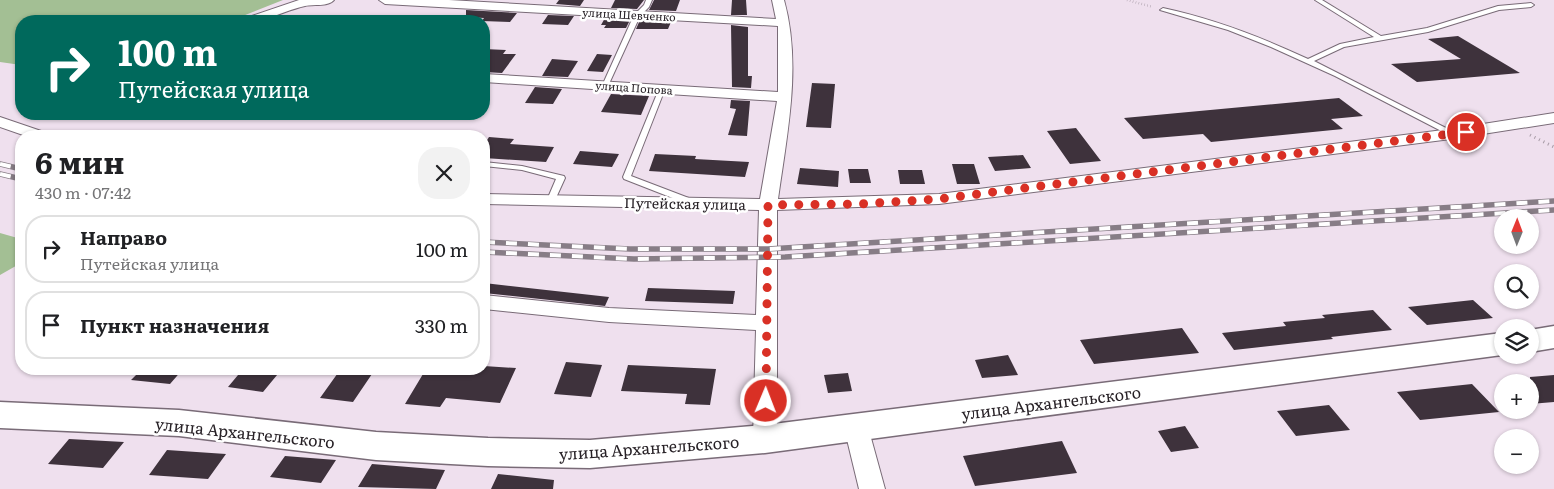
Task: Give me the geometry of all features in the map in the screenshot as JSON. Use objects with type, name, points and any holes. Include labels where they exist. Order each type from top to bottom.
[{"type":"street","points":[[268,15],[302,3],[328,0]]},
{"type":"street","name":"улица Шевченко","points":[[385,0],[784,23]]},
{"type":"street","points":[[765,439],[768,205],[785,97],[784,23],[778,0]]},
{"type":"street","name":"улица Попова","points":[[490,78],[785,97]]},
{"type":"street","name":"Путейская улица","points":[[490,199],[768,205],[860,204],[939,199],[1452,134],[1554,118]]},
{"type":"street","points":[[0,122],[24,130]]},
{"type":"street","points":[[490,303],[609,315],[767,323]]},
{"type":"street","points":[[1539,339],[1554,337]]},
{"type":"street","name":"улица Архангельского","points":[[0,415],[179,423],[376,446],[488,452],[590,454],[765,439],[1494,345]]},
{"type":"street","points":[[856,427],[872,489]]},
{"type":"lane","points":[[605,86],[637,15],[647,6],[649,0]]},
{"type":"lane","points":[[1318,0],[1378,38]]},
{"type":"lane","points":[[1309,62],[1342,45],[1428,30],[1498,8],[1531,5]]},
{"type":"lane","points":[[1163,10],[1220,24],[1267,42],[1410,110],[1452,134]]},
{"type":"lane","points":[[662,89],[627,177],[696,203]]},
{"type":"lane","points":[[490,165],[522,168],[561,178],[551,200]]},
{"type":"path","points":[[1127,0],[1163,10]]},
{"type":"green space","points":[[0,0],[283,0],[245,15],[15,15],[15,64],[0,62]]},
{"type":"green space","points":[[0,233],[15,237],[15,266],[0,275]]},
{"type":"building","points":[[559,0],[584,0],[580,6],[556,4]]},
{"type":"building","points":[[615,0],[644,0],[637,9],[611,8]]},
{"type":"building","points":[[654,0],[680,0],[676,11],[649,10]]},
{"type":"building","points":[[732,0],[746,0],[747,15],[731,15]]},
{"type":"building","points":[[466,10],[517,13],[510,22],[490,21],[490,15],[466,15]]},
{"type":"building","points":[[548,15],[574,16],[568,25],[542,24]]},
{"type":"building","points":[[605,18],[630,20],[626,28],[604,28],[606,25],[601,25]]},
{"type":"building","points":[[640,20],[671,22],[668,29],[636,29]]},
{"type":"building","points":[[731,25],[748,27],[748,76],[752,76],[751,88],[732,87]]},
{"type":"building","points":[[1458,36],[1520,73],[1417,82],[1391,64],[1461,59],[1428,39]]},
{"type":"building","points":[[490,49],[506,50],[503,54],[516,54],[502,73],[490,72]]},
{"type":"building","points":[[597,54],[612,55],[603,72],[587,71]]},
{"type":"building","points":[[552,59],[578,61],[568,77],[542,76]]},
{"type":"building","points":[[812,83],[835,84],[831,128],[806,127]]},
{"type":"building","points":[[535,87],[562,89],[553,104],[525,103]]},
{"type":"building","points":[[611,94],[649,96],[641,115],[601,112]]},
{"type":"building","points":[[1339,98],[1363,116],[1331,119],[1343,129],[1211,142],[1203,134],[1143,139],[1124,118]]},
{"type":"building","points":[[731,100],[750,101],[747,136],[728,135],[736,109],[730,108]]},
{"type":"building","points":[[1076,128],[1101,161],[1070,164],[1047,131]]},
{"type":"building","points":[[490,137],[514,139],[510,144],[554,147],[546,162],[490,158]]},
{"type":"building","points":[[580,151],[619,154],[612,167],[573,164]]},
{"type":"building","points":[[655,154],[696,156],[695,159],[749,162],[745,177],[649,171]]},
{"type":"building","points":[[1023,155],[1031,168],[995,171],[988,157]]},
{"type":"building","points":[[952,164],[974,164],[980,184],[957,184]]},
{"type":"building","points":[[800,168],[839,171],[838,187],[797,184]]},
{"type":"building","points":[[848,169],[868,169],[871,183],[850,183]]},
{"type":"building","points":[[898,170],[922,170],[925,184],[900,184]]},
{"type":"building","points":[[490,284],[609,297],[605,306],[490,294]]},
{"type":"building","points":[[648,288],[735,291],[733,304],[645,301]]},
{"type":"building","points":[[1473,300],[1493,318],[1427,325],[1408,307]]},
{"type":"building","points":[[1373,310],[1392,330],[1331,337],[1333,339],[1234,350],[1222,333],[1286,326],[1283,322],[1325,318],[1322,315]]},
{"type":"building","points":[[1182,328],[1199,353],[1094,364],[1080,340]]},
{"type":"building","points":[[1008,355],[1018,375],[982,378],[975,360]]},
{"type":"building","points":[[566,362],[602,365],[591,397],[554,394]]},
{"type":"building","points":[[628,365],[716,369],[710,405],[685,404],[687,394],[621,391]]},
{"type":"building","points":[[490,366],[516,368],[500,403],[446,398],[440,407],[405,404],[422,375],[490,375]]},
{"type":"building","points":[[848,373],[852,391],[828,393],[824,375]]},
{"type":"building","points":[[136,375],[178,375],[170,384],[131,380]]},
{"type":"building","points":[[238,375],[277,375],[263,392],[228,387]]},
{"type":"building","points":[[336,375],[371,375],[353,402],[320,398]]},
{"type":"building","points":[[1554,375],[1554,402],[1539,403],[1539,376]]},
{"type":"building","points":[[1472,384],[1494,407],[1494,413],[1420,420],[1397,392]]},
{"type":"building","points":[[1329,405],[1350,430],[1296,436],[1277,411]]},
{"type":"building","points":[[1185,426],[1199,448],[1171,452],[1158,431]]},
{"type":"building","points":[[69,439],[124,442],[103,468],[48,464]]},
{"type":"building","points":[[1062,441],[1077,473],[975,486],[963,456]]},
{"type":"building","points":[[167,450],[226,454],[208,479],[149,475]]},
{"type":"building","points":[[285,456],[336,460],[321,483],[270,477]]},
{"type":"building","points":[[372,464],[445,470],[436,489],[358,487]]},
{"type":"building","points":[[498,474],[554,480],[553,489],[491,489]]},
{"type":"railway","points":[[0,164],[15,168]]},
{"type":"railway","points":[[0,174],[15,178]]},
{"type":"railway","points":[[490,242],[630,249],[768,249],[1554,201]]},
{"type":"railway","points":[[490,252],[634,259],[785,257],[1554,210]]},
{"type":"route","points":[[766,401],[768,205],[860,204],[939,199],[1466,132]]}]
